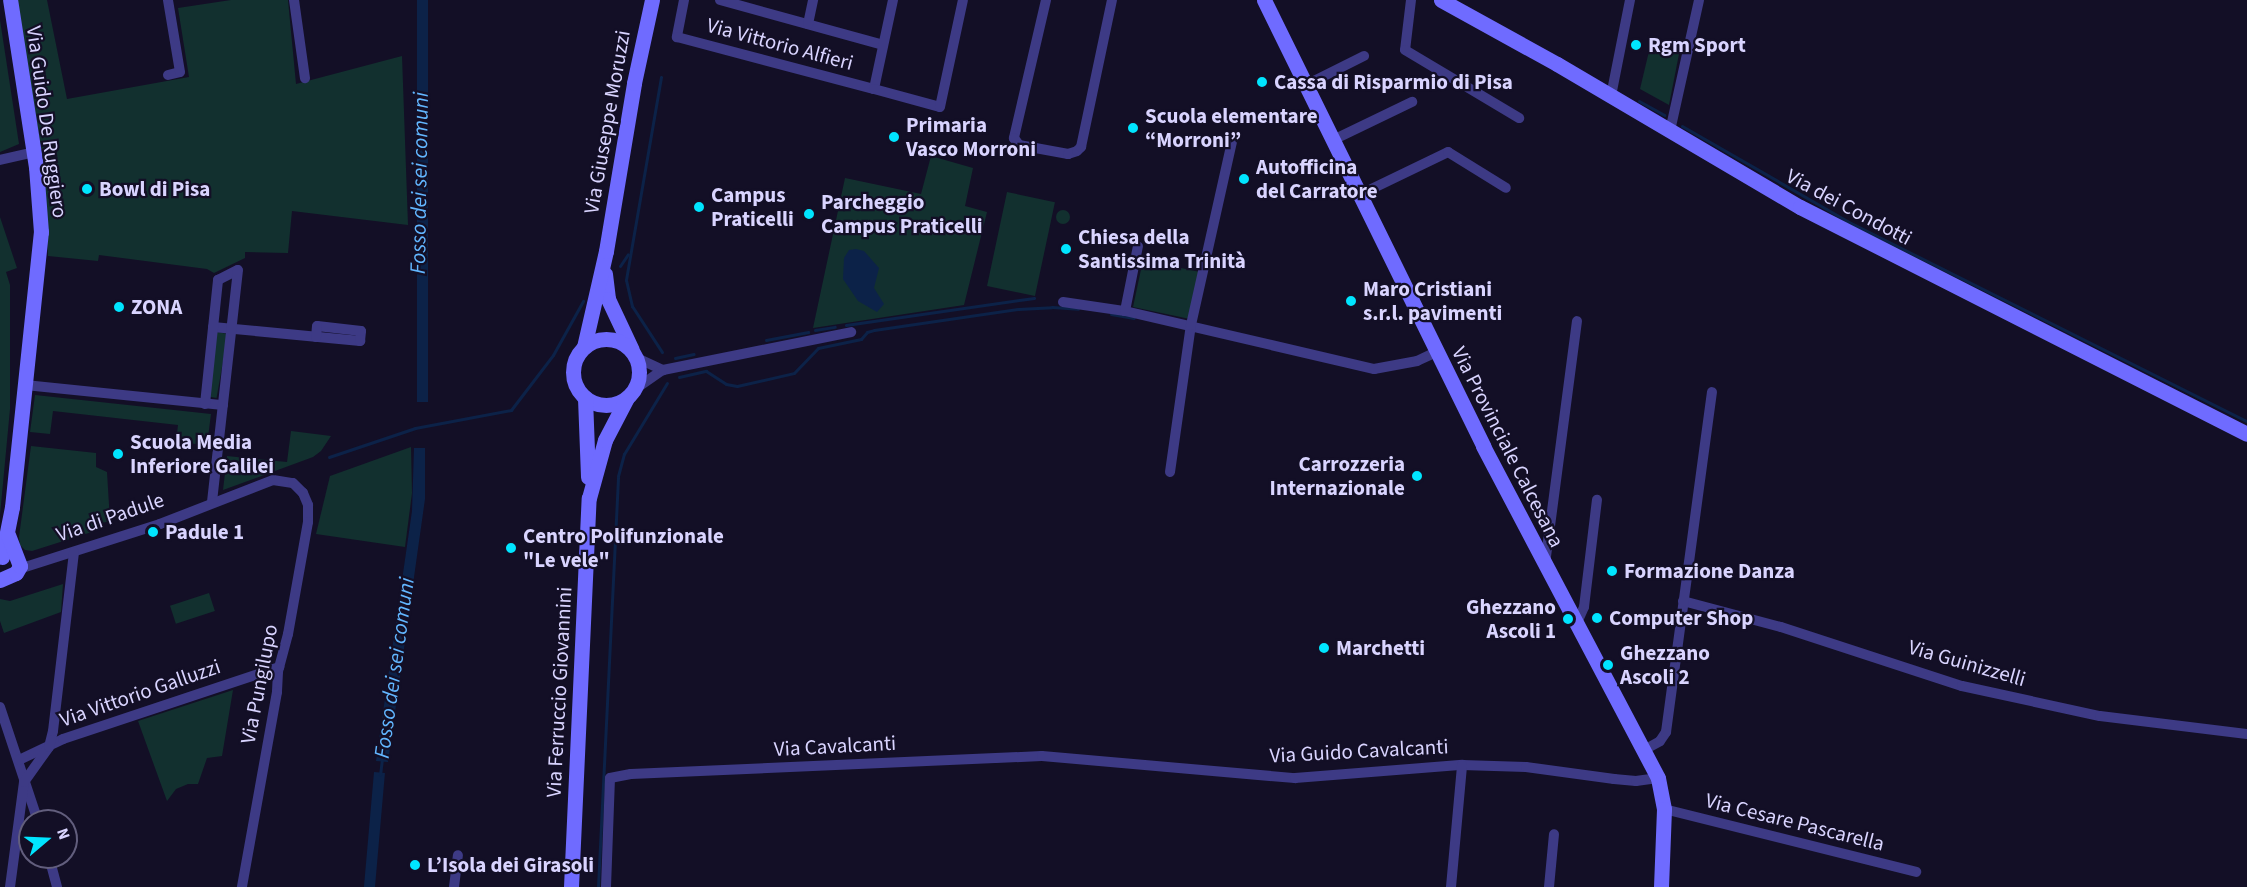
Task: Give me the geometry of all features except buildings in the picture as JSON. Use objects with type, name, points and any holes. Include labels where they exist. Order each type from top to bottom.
[{"type":"main road","name":"Via Guido De Ruggiero","points":[[10,0],[34,152],[41,232],[8,535],[11,566]]},
{"type":"main road","name":"Via Giuseppe Moruzzi","points":[[584,347],[606,251],[634,83],[652,0]]},
{"type":"main road","name":"Via Provinciale Calcesana","points":[[1264,0],[1436,352],[1545,566],[1658,778],[1664,810],[1661,887]]},
{"type":"main road","name":"Via dei Condotti","points":[[1442,0],[1800,207],[2247,434]]},
{"type":"main road","name":"Via Giuseppe Moruzzi","points":[[606,251],[608,298],[636,357]]},
{"type":"main road","points":[[611,339],[626,345],[636,357],[639,376],[631,394],[606,406],[585,398],[576,387],[573,374],[575,361],[584,347],[597,340],[611,339]]},
{"type":"main road","name":"Via Ferruccio Giovannini","points":[[572,887],[589,498],[605,440],[631,394]]},
{"type":"main road","points":[[585,398],[589,498]]},
{"type":"street","points":[[168,0],[180,72],[168,75]]},
{"type":"street","points":[[294,0],[304,78]]},
{"type":"street","name":"Via Vittorio Alfieri","points":[[684,0],[677,37],[874,89]]},
{"type":"street","points":[[720,0],[883,45]]},
{"type":"street","points":[[808,24],[813,0]]},
{"type":"street","points":[[893,0],[874,89],[940,107],[963,0]]},
{"type":"street","points":[[1046,0],[1015,142],[1019,145],[1068,154],[1080,149],[1112,0]]},
{"type":"street","points":[[1411,0],[1405,50],[1519,118]]},
{"type":"street","points":[[1611,96],[1630,0]]},
{"type":"street","points":[[1670,131],[1699,0]]},
{"type":"street","points":[[1306,84],[1364,56]]},
{"type":"street","points":[[1333,140],[1412,102]]},
{"type":"street","points":[[1170,472],[1191,325],[1232,141]]},
{"type":"street","points":[[0,160],[34,152]]},
{"type":"street","points":[[1359,195],[1448,152],[1506,189]]},
{"type":"street","points":[[1125,311],[1138,246]]},
{"type":"street","points":[[205,404],[218,280],[238,270],[212,502]]},
{"type":"street","points":[[1063,302],[1125,311],[1191,325],[1374,369],[1411,362],[1436,352]]},
{"type":"street","points":[[1545,566],[1577,321]]},
{"type":"street","points":[[213,327],[316,337]]},
{"type":"street","points":[[631,394],[663,370],[851,332]]},
{"type":"street","points":[[636,357],[663,370]]},
{"type":"street","points":[[25,385],[223,405]]},
{"type":"street","points":[[1644,750],[1660,741],[1666,732],[1712,392]]},
{"type":"street","name":"Via di Padule","points":[[11,566],[74,552],[160,524],[273,480],[287,481],[301,490]]},
{"type":"street","name":"Via Pungilupo","points":[[242,887],[279,667],[285,648],[309,522],[308,505],[301,490]]},
{"type":"street","points":[[1576,625],[1584,607],[1597,500]]},
{"type":"street","points":[[10,887],[24,782],[49,747],[74,552]]},
{"type":"street","name":"Via Guinizzelli","points":[[1683,601],[1781,627],[1962,686],[2100,716],[2247,734]]},
{"type":"street","name":"Via Vittorio Galluzzi","points":[[19,760],[73,735],[279,667]]},
{"type":"street","points":[[0,707],[34,809]]},
{"type":"street","name":"Via Guido Cavalcanti","points":[[1061,757],[1295,778],[1462,765],[1526,767],[1614,780],[1658,778]]},
{"type":"street","name":"Via Cavalcanti","points":[[606,887],[610,778],[631,774],[1061,757]]},
{"type":"street","points":[[1451,887],[1462,765]]},
{"type":"street","name":"Via Cesare Pascarella","points":[[1664,810],[1916,872]]},
{"type":"street","points":[[1549,887],[1554,834]]},
{"type":"street","points":[[454,887],[458,855]]},
{"type":"street","points":[[52,869],[57,887]]},
{"type":"green space","points":[[17,0],[47,0],[67,99],[189,77],[178,8],[231,0],[288,0],[296,84],[402,56],[408,225],[292,211],[288,253],[245,252],[245,258],[214,273],[207,269],[99,255],[98,261],[48,256],[44,166]]},
{"type":"green space","points":[[0,20],[19,144],[0,152]]},
{"type":"green space","points":[[1650,47],[1679,54],[1669,105],[1640,89]]},
{"type":"green space","points":[[931,156],[973,168],[965,206],[987,212],[964,305],[813,328],[845,178],[921,194]]},
{"type":"green space","points":[[1007,192],[1055,202],[1035,296],[987,286]]},
{"type":"green space","points":[[1063,210],[1068,212],[1070,217],[1068,222],[1063,224],[1058,222],[1056,217],[1058,212]]},
{"type":"green space","points":[[0,217],[17,268],[6,272],[10,285],[10,409],[0,515]]},
{"type":"green space","points":[[1143,260],[1199,272],[1189,319],[1133,307]]},
{"type":"green space","points":[[217,332],[228,334],[217,398],[206,396]]},
{"type":"green space","points":[[35,395],[211,414],[207,445],[176,442],[178,425],[53,411],[50,434],[30,432]]},
{"type":"green space","points":[[291,431],[331,436],[321,451],[313,457],[223,490],[227,456],[287,462]]},
{"type":"green space","points":[[31,446],[96,453],[96,467],[107,472],[110,521],[102,523],[95,531],[32,551],[25,550],[20,545],[19,537]]},
{"type":"green space","points":[[411,447],[412,493],[405,547],[316,534],[330,476]]},
{"type":"green space","points":[[63,584],[61,612],[4,633],[0,621],[0,599],[10,601]]},
{"type":"green space","points":[[209,593],[215,611],[176,624],[170,606]]},
{"type":"green space","points":[[233,690],[222,756],[207,758],[198,784],[188,784],[176,789],[167,801],[138,721]]},
{"type":"water","points":[[417,0],[428,0],[428,402],[417,402]]},
{"type":"water","points":[[849,250],[864,251],[879,268],[874,288],[884,304],[877,312],[858,301],[843,279],[844,258]]},
{"type":"water","points":[[414,448],[425,448],[425,499],[388,762],[376,761],[412,511]]},
{"type":"water","points":[[374,772],[385,773],[375,887],[364,887]]},
{"type":"waterway","points":[[661,77],[626,280],[632,306],[662,352]]},
{"type":"waterway","points":[[1639,101],[1664,115]]},
{"type":"waterway","points":[[1682,126],[1847,221],[2247,421]]},
{"type":"waterway","points":[[620,266],[628,254]]},
{"type":"waterway","points":[[846,325],[1034,298]]},
{"type":"waterway","points":[[329,457],[415,428],[511,410],[553,355],[583,301]]},
{"type":"waterway","points":[[679,377],[706,371],[726,384],[737,386],[794,373],[818,348],[861,339],[867,332],[874,330],[1018,309],[1052,307],[1078,309]]},
{"type":"waterway","points":[[1111,314],[1134,318]]},
{"type":"waterway","points":[[815,330],[835,327]]},
{"type":"waterway","points":[[766,340],[808,332]]},
{"type":"waterway","points":[[675,358],[694,354]]},
{"type":"waterway","points":[[598,887],[618,476],[624,454],[667,383]]},
{"type":"waterway","name":"Fosso dei sei comuni","points":[[380,775],[382,758]]},
{"type":"place","name":"Rgm Sport","points":[[1636,45]]},
{"type":"place","name":"Cassa di Risparmio di Pisa","points":[[1262,82]]},
{"type":"place","name":"Scuola elementare “Morroni”","points":[[1133,128]]},
{"type":"place","name":"Primaria Vasco Morroni","points":[[894,137]]},
{"type":"place","name":"Autofficina del Carratore","points":[[1244,179]]},
{"type":"place","name":"Bowl di Pisa","points":[[87,189]]},
{"type":"place","name":"Campus Praticelli","points":[[699,207]]},
{"type":"place","name":"Parcheggio Campus Praticelli","points":[[809,214]]},
{"type":"place","name":"Chiesa della Santissima Trinità","points":[[1066,249]]},
{"type":"place","name":"Maro Cristiani s.r.l. pavimenti","points":[[1351,301]]},
{"type":"place","name":"ZONA","points":[[119,307]]},
{"type":"place","name":"Scuola Media Inferiore Galilei","points":[[118,454]]},
{"type":"place","name":"Carrozzeria Internazionale","points":[[1417,476]]},
{"type":"place","name":"Padule 1","points":[[153,532]]},
{"type":"place","name":"Centro Polifunzionale \"Le vele\"","points":[[511,548]]},
{"type":"place","name":"Formazione Danza","points":[[1612,571]]},
{"type":"place","name":"Computer Shop","points":[[1597,618]]},
{"type":"place","name":"Ghezzano Ascoli 1","points":[[1568,619]]},
{"type":"place","name":"Marchetti","points":[[1324,648]]},
{"type":"place","name":"Ghezzano Ascoli 2","points":[[1608,665]]},
{"type":"place","name":"L’Isola dei Girasoli","points":[[415,865]]}]
